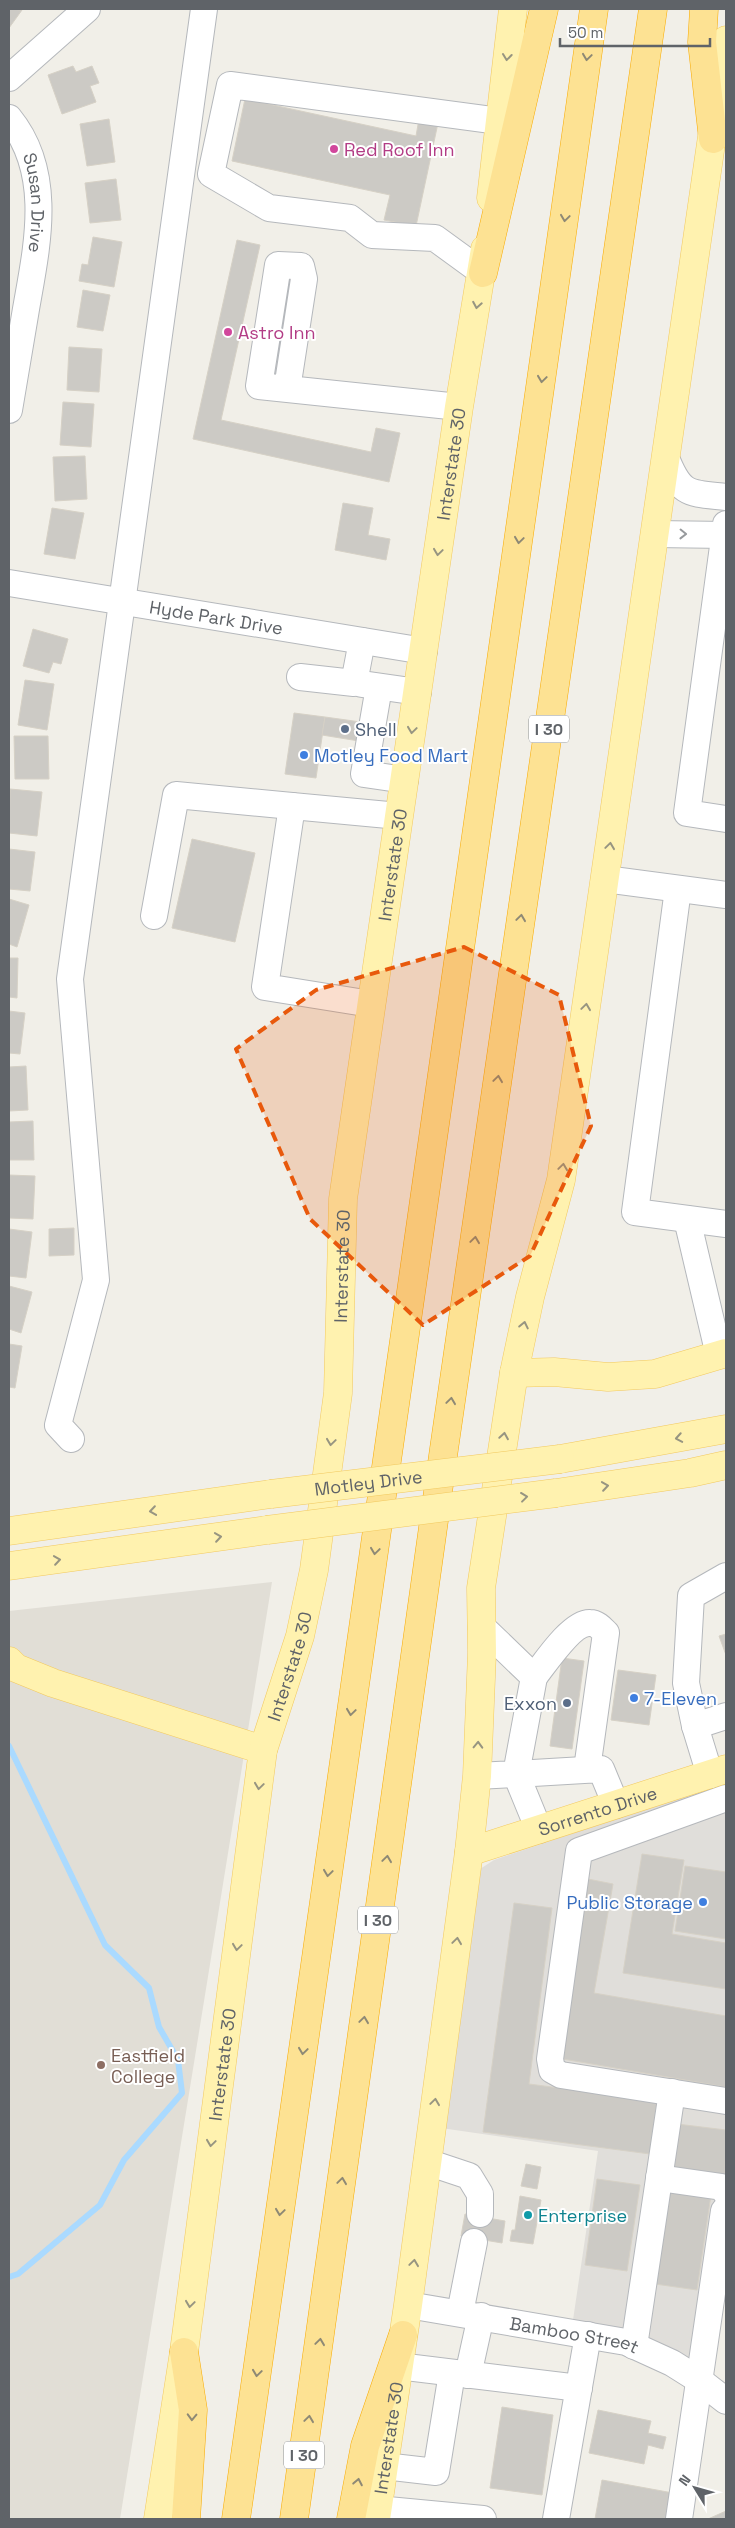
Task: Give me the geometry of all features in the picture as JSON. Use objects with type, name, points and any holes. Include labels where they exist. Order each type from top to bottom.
[{"type":"highway","points":[[483,273],[544,9]]},
{"type":"highway","points":[[236,2519],[594,9]]},
{"type":"highway","name":"I 30","points":[[294,2519],[443,1458],[653,9]]},
{"type":"highway","points":[[704,9],[702,42],[720,140]]},
{"type":"highway","points":[[351,2519],[365,2446],[402,2336]]},
{"type":"highway","points":[[184,2352],[193,2410],[186,2519]]},
{"type":"main road","name":"Interstate 30","points":[[158,2519],[184,2352],[263,1750],[300,1636],[314,1570],[338,1393],[343,1199],[458,407],[483,273],[513,9]]},
{"type":"main road","name":"Interstate 30","points":[[376,2514],[408,2305],[469,1852],[477,1776],[481,1588],[514,1373],[530,1297],[561,1180],[666,458],[720,140],[726,40]]},
{"type":"main road","points":[[514,1373],[554,1372],[608,1377],[655,1374],[723,1354]]},
{"type":"main road","name":"Motley Drive","points":[[9,1531],[271,1494],[560,1459],[726,1429]]},
{"type":"main road","name":"Motley Drive","points":[[9,1566],[556,1492],[690,1473],[726,1465]]},
{"type":"main road","points":[[9,1661],[16,1668],[53,1683],[263,1750]]},
{"type":"main road","name":"Sorrento Drive","points":[[469,1852],[713,1774]]},
{"type":"street","points":[[9,78],[87,9]]},
{"type":"street","points":[[71,1439],[58,1425],[96,1280],[70,979],[204,9]]},
{"type":"street","points":[[483,273],[435,238],[372,235],[350,218],[269,208],[211,174],[230,85],[499,121]]},
{"type":"street","name":"Susan Drive","points":[[9,118],[27,146],[38,190],[39,234],[9,410]]},
{"type":"street","points":[[287,389],[458,407]]},
{"type":"street","points":[[666,458],[673,476],[681,487],[693,493],[726,497]]},
{"type":"street","points":[[655,534],[726,532],[716,675],[687,813],[726,818]]},
{"type":"street","name":"Hyde Park Drive","points":[[9,583],[424,651]]},
{"type":"street","points":[[354,683],[362,641]]},
{"type":"street","points":[[300,677],[418,692]]},
{"type":"street","points":[[379,687],[364,774],[405,780]]},
{"type":"street","points":[[154,916],[176,795],[399,816]]},
{"type":"street","points":[[292,806],[265,987],[371,1004]]},
{"type":"street","points":[[605,880],[726,895]]},
{"type":"street","points":[[678,889],[635,1212],[726,1224]]},
{"type":"street","points":[[687,1219],[723,1354]]},
{"type":"street","points":[[579,1851],[718,1800],[713,1774],[695,1726],[686,1683],[691,1596],[726,1576]]},
{"type":"street","points":[[539,1830],[516,1774],[534,1677],[573,1630],[582,1624],[591,1622],[599,1626],[606,1633],[587,1770]]},
{"type":"street","points":[[481,1626],[534,1677]]},
{"type":"street","points":[[695,1726],[726,1716]]},
{"type":"street","points":[[477,1776],[601,1769],[616,1805]]},
{"type":"street","points":[[567,1821],[579,1851],[550,2059],[552,2070],[561,2075],[726,2101]]},
{"type":"street","points":[[634,2346],[672,2092]]},
{"type":"street","points":[[428,2162],[469,2176],[480,2194],[480,2214]]},
{"type":"street","points":[[659,2178],[722,2187],[726,2193]]},
{"type":"street","points":[[679,2519],[724,2211],[726,2209]]},
{"type":"street","points":[[384,2466],[436,2472],[460,2374],[470,2315],[474,2242]]},
{"type":"street","name":"Bamboo Street","points":[[408,2305],[588,2335],[634,2346],[672,2363],[700,2380],[726,2401]]},
{"type":"street","points":[[556,2519],[588,2335]]},
{"type":"street","points":[[398,2366],[579,2388]]},
{"type":"street","points":[[419,2516],[425,2470]]},
{"type":"street","points":[[376,2514],[483,2519]]},
{"type":"highlighted area","points":[[464,947],[559,995],[591,1126],[530,1256],[423,1325],[310,1219],[236,1049],[316,990]]},
{"type":"shaded area","name":"Eastfield College","points":[[272,1582],[120,2519],[9,2519],[9,1611]]},
{"type":"shaded area","name":"Public Storage","points":[[726,1782],[726,2200],[716,2213],[688,2362],[573,2320],[598,2151],[441,2128],[480,1869],[494,1860]]},
{"type":"building","points":[[9,9],[22,10],[9,28]]},
{"type":"building","points":[[73,66],[76,72],[92,66],[99,83],[90,86],[96,102],[62,114],[48,75]]},
{"type":"building","name":"Red Roof Inn","points":[[246,94],[260,97],[259,102],[416,136],[419,119],[438,123],[416,226],[384,220],[390,195],[232,161]]},
{"type":"building","points":[[109,119],[115,162],[87,166],[80,124]]},
{"type":"building","points":[[116,179],[121,220],[90,223],[85,183]]},
{"type":"building","points":[[93,237],[122,242],[114,287],[79,281],[82,264],[88,265]]},
{"type":"building","name":"Astro Inn","points":[[237,240],[260,245],[221,420],[371,452],[376,428],[400,433],[389,482],[193,439]]},
{"type":"building","points":[[83,290],[110,295],[103,331],[77,327]]},
{"type":"building","points":[[69,347],[102,349],[99,392],[67,390]]},
{"type":"building","points":[[63,402],[94,404],[91,447],[60,445]]},
{"type":"building","points":[[85,456],[87,499],[55,501],[53,457]]},
{"type":"building","points":[[343,503],[373,508],[368,535],[390,539],[386,560],[335,550]]},
{"type":"building","points":[[52,508],[84,513],[75,559],[44,554]]},
{"type":"building","points":[[33,629],[68,639],[61,664],[53,662],[49,673],[23,666]]},
{"type":"building","points":[[25,680],[54,684],[47,730],[18,725]]},
{"type":"building","name":"Motley Food Mart","points":[[294,713],[325,717],[316,778],[285,774]]},
{"type":"building","name":"Shell","points":[[325,717],[368,723],[365,742],[322,735]]},
{"type":"building","points":[[14,736],[48,736],[49,779],[15,779]]},
{"type":"building","points":[[10,789],[42,792],[37,836],[9,833]]},
{"type":"building","points":[[192,839],[255,853],[235,942],[172,928]]},
{"type":"building","points":[[9,849],[35,852],[30,891],[9,889]]},
{"type":"building","points":[[9,899],[29,905],[17,947],[9,944]]},
{"type":"building","points":[[9,958],[18,958],[17,998],[9,997]]},
{"type":"building","points":[[9,1011],[25,1013],[20,1054],[9,1053]]},
{"type":"building","points":[[26,1066],[28,1110],[9,1111],[9,1067]]},
{"type":"building","points":[[33,1121],[34,1160],[9,1160],[9,1122]]},
{"type":"building","points":[[9,1175],[35,1176],[33,1219],[9,1218]]},
{"type":"building","points":[[74,1228],[74,1255],[49,1256],[49,1229]]},
{"type":"building","points":[[9,1229],[32,1232],[26,1278],[9,1276]]},
{"type":"building","points":[[9,1286],[32,1292],[21,1333],[9,1329]]},
{"type":"building","points":[[9,1344],[22,1346],[15,1388],[9,1387]]},
{"type":"building","points":[[726,1634],[726,1655],[719,1636]]},
{"type":"building","name":"Exxon","points":[[562,1658],[584,1661],[572,1749],[550,1746]]},
{"type":"building","name":"7-Eleven","points":[[618,1670],[656,1675],[649,1725],[611,1720]]},
{"type":"building","points":[[642,1854],[684,1860],[672,1934],[726,1943],[726,1989],[623,1973]]},
{"type":"building","name":"Public Storage","points":[[685,1866],[726,1872],[726,1939],[675,1931]]},
{"type":"building","points":[[588,1879],[613,1884],[594,1993],[726,2016],[726,2087],[557,2058]]},
{"type":"building","points":[[514,1903],[552,1908],[529,2084],[657,2101],[650,2154],[483,2132]]},
{"type":"building","points":[[677,2124],[726,2130],[725,2178],[670,2170]]},
{"type":"building","points":[[526,2164],[541,2167],[537,2189],[521,2186]]},
{"type":"building","points":[[597,2179],[640,2185],[627,2271],[585,2265]]},
{"type":"building","points":[[668,2189],[711,2195],[697,2290],[655,2284]]},
{"type":"building","name":"Enterprise","points":[[520,2196],[541,2200],[533,2244],[510,2241],[512,2230],[515,2230]]},
{"type":"building","points":[[465,2214],[505,2221],[502,2243],[461,2236]]},
{"type":"building","points":[[502,2407],[553,2415],[542,2495],[490,2488]]},
{"type":"building","points":[[598,2410],[651,2421],[648,2433],[666,2437],[663,2449],[648,2445],[644,2464],[589,2453]]},
{"type":"building","points":[[602,2480],[673,2493],[668,2519],[595,2519]]},
{"type":"building","points":[[726,2511],[726,2519],[708,2519]]},
{"type":"waterway","points":[[9,1746],[105,1945],[149,1988],[159,2027],[178,2060],[182,2093],[124,2160],[100,2205],[18,2274],[9,2277]]},
{"type":"place","name":"Red Roof Inn","points":[[334,149]]},
{"type":"place","name":"Astro Inn","points":[[228,332]]},
{"type":"place","name":"Shell","points":[[345,729]]},
{"type":"place","name":"Motley Food Mart","points":[[304,755]]},
{"type":"place","name":"7-Eleven","points":[[634,1698]]},
{"type":"place","name":"Exxon","points":[[567,1703]]},
{"type":"place","name":"Public Storage","points":[[703,1902]]},
{"type":"place","name":"Eastfield College","points":[[101,2065]]},
{"type":"place","name":"Enterprise","points":[[528,2215]]}]
